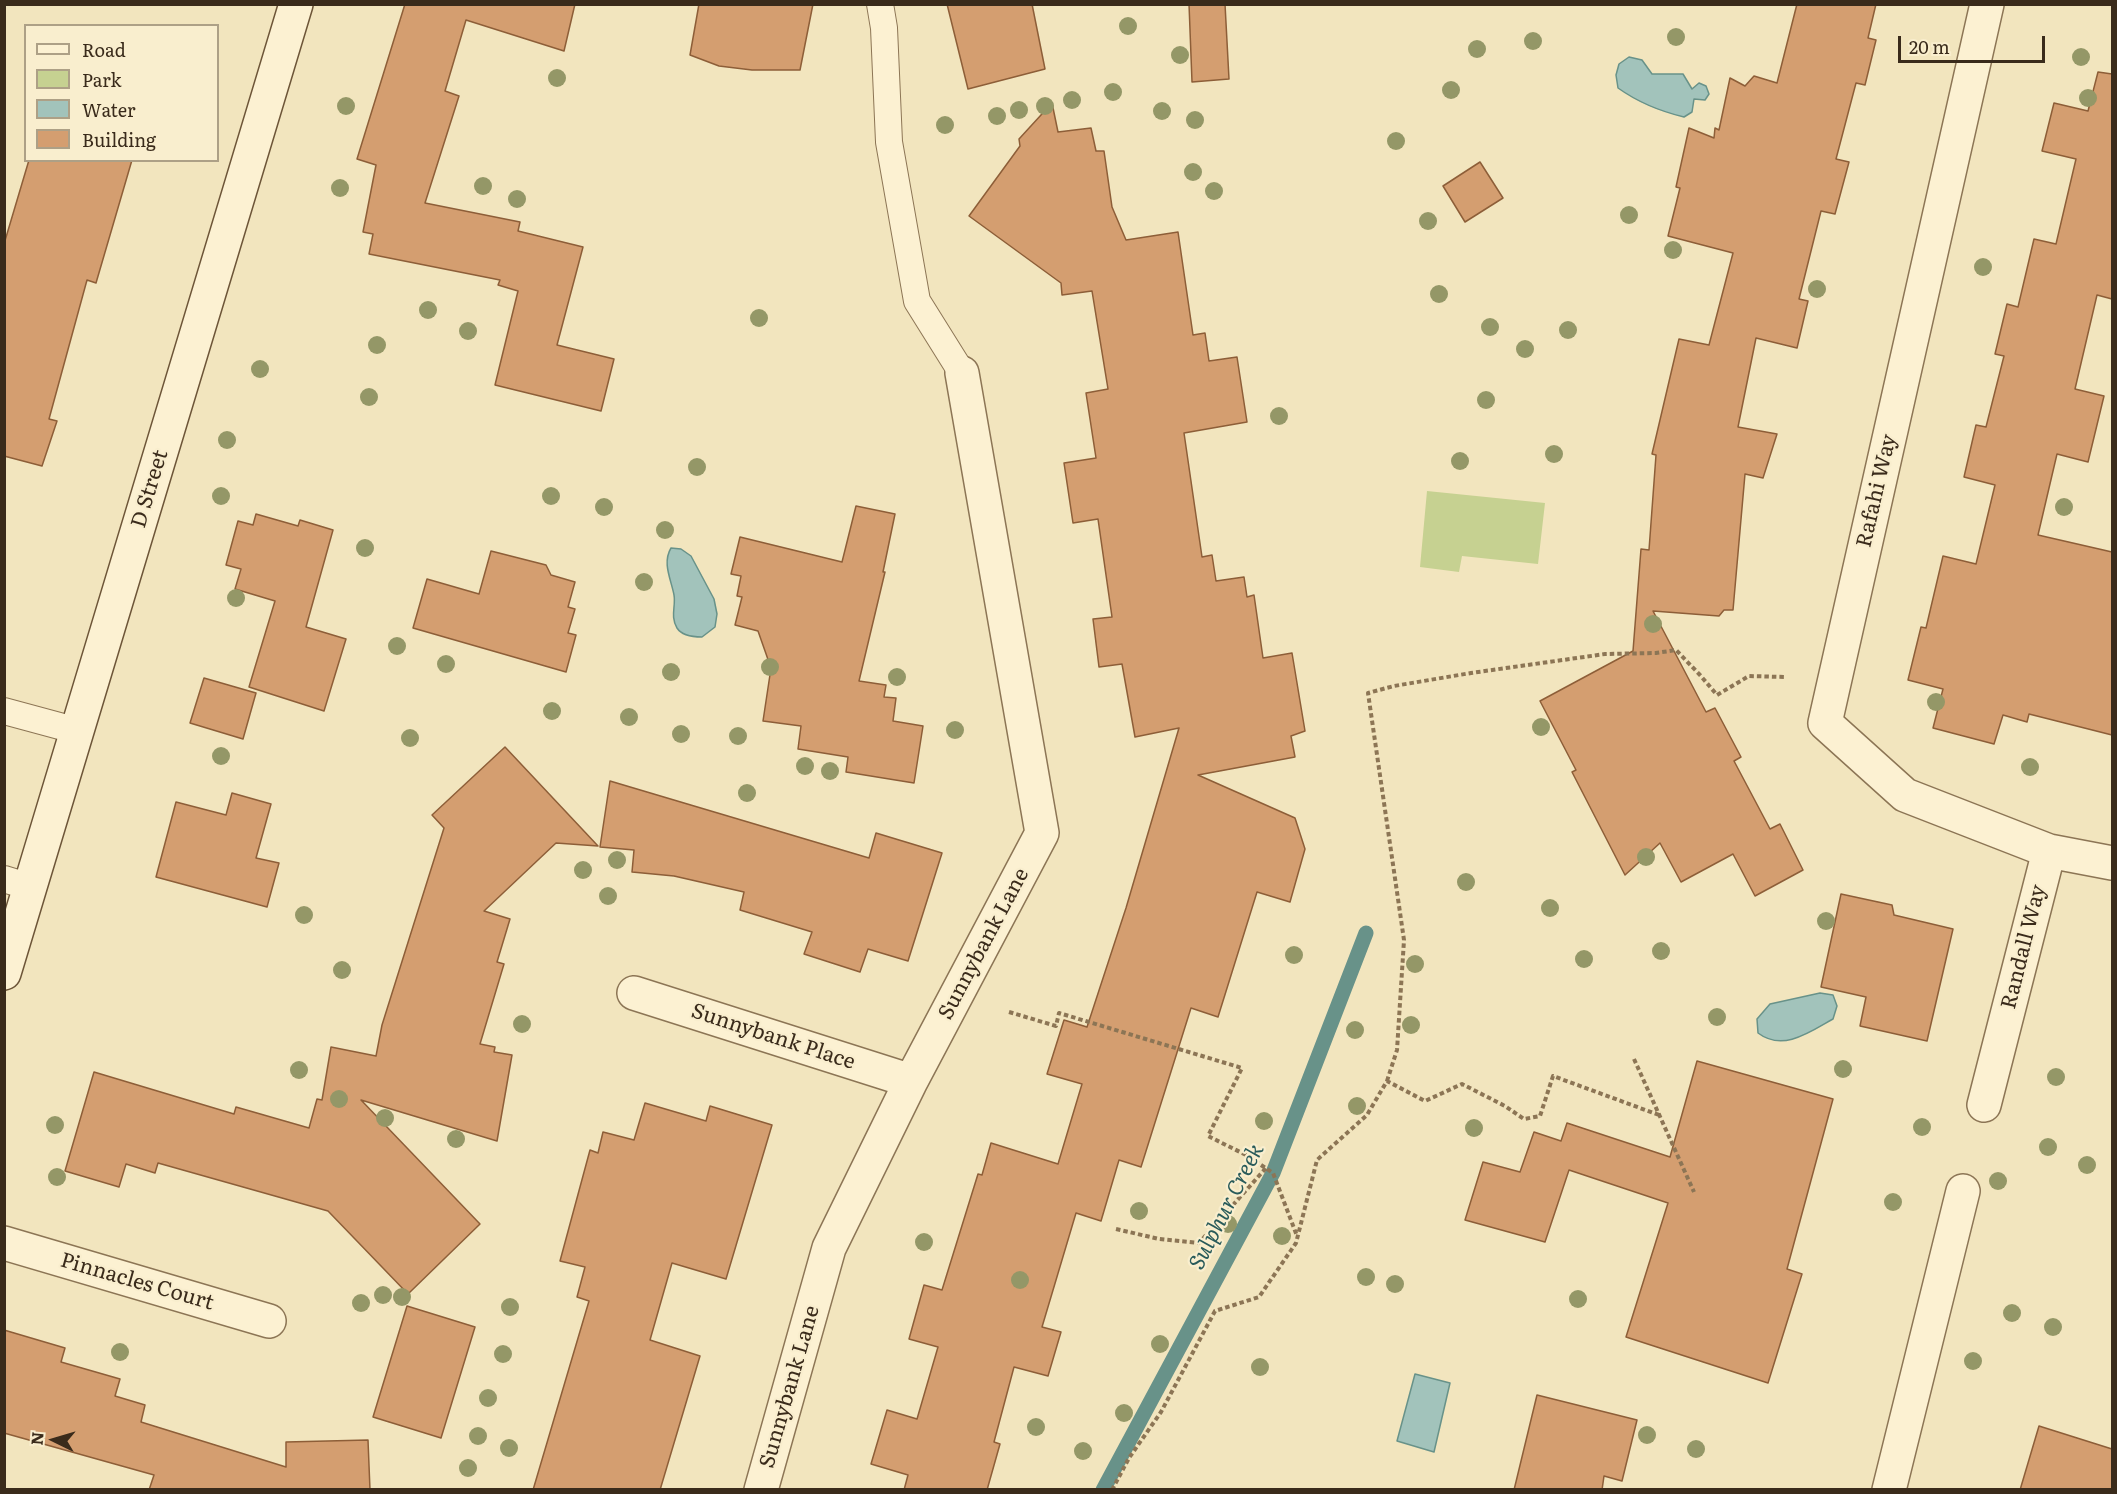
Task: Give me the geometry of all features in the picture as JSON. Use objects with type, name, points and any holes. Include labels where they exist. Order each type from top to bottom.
[{"type":"street","name":"D Street","points":[[4,973],[17,883],[78,731],[296,4]]},
{"type":"street","name":"Rafahi Way","points":[[1987,4],[1825,723],[1905,795],[2049,851]]},
{"type":"street","name":"Sunnybank Lane","points":[[762,1490],[830,1248],[911,1081],[1042,833],[962,373]]},
{"type":"street","points":[[2049,851],[2112,863]]},
{"type":"street","name":"Randall Way","points":[[1984,1105],[2049,851]]},
{"type":"street","name":"Sunnybank Place","points":[[634,993],[911,1081]]},
{"type":"street","points":[[1889,1490],[1963,1191]]},
{"type":"street","name":"Pinnacles Court","points":[[4,1243],[269,1321]]},
{"type":"lane","points":[[880,4],[884,28],[889,142],[917,301],[962,373]]},
{"type":"lane","points":[[4,711],[78,731]]},
{"type":"path","points":[[1112,1490],[1129,1458],[1161,1412],[1215,1311],[1259,1297],[1296,1244],[1317,1160],[1367,1115],[1387,1081],[1397,1050],[1404,940],[1368,693],[1394,686],[1460,675],[1605,654],[1656,653],[1676,650],[1716,696],[1749,676],[1784,677]]},
{"type":"path","points":[[1009,1012],[1056,1026],[1059,1013],[1242,1068],[1208,1136],[1273,1173],[1297,1236]]},
{"type":"path","points":[[1634,1059],[1694,1192]]},
{"type":"path","points":[[1387,1081],[1425,1101],[1462,1084],[1505,1106],[1524,1119],[1540,1116],[1553,1076],[1659,1115]]},
{"type":"path","points":[[1116,1229],[1159,1239],[1198,1243],[1266,1168]]},
{"type":"green space","points":[[1427,491],[1545,503],[1538,564],[1462,556],[1459,572],[1420,567]]},
{"type":"water","points":[[1629,57],[1642,60],[1652,74],[1683,74],[1692,89],[1699,83],[1706,86],[1709,94],[1705,100],[1694,99],[1692,112],[1684,117],[1642,102],[1618,88],[1616,75],[1619,64]]},
{"type":"water","points":[[671,548],[681,549],[691,556],[714,599],[717,614],[715,627],[702,637],[685,634],[679,631],[675,624],[674,595],[667,565]]},
{"type":"water","points":[[1820,993],[1833,995],[1837,1006],[1833,1019],[1806,1034],[1787,1040],[1777,1041],[1758,1033],[1757,1019],[1770,1004]]},
{"type":"water","points":[[1415,1374],[1450,1383],[1434,1452],[1397,1441]]},
{"type":"building","points":[[405,4],[575,4],[564,51],[466,20],[445,91],[459,96],[425,203],[520,222],[518,231],[583,247],[557,345],[614,359],[601,411],[495,385],[518,291],[498,285],[500,280],[369,254],[373,234],[363,232],[376,165],[357,159]]},
{"type":"building","points":[[699,4],[813,4],[800,70],[752,70],[719,66],[690,55]]},
{"type":"building","points":[[947,4],[1032,4],[1045,69],[968,89]]},
{"type":"building","points":[[1189,4],[1225,4],[1229,79],[1192,82]]},
{"type":"building","points":[[1797,4],[1876,4],[1868,38],[1876,40],[1865,85],[1856,83],[1836,159],[1849,162],[1835,214],[1821,211],[1799,299],[1808,301],[1797,348],[1756,338],[1738,427],[1777,434],[1763,478],[1745,474],[1733,610],[1724,610],[1719,616],[1653,611],[1706,712],[1715,708],[1741,757],[1734,761],[1770,829],[1780,824],[1803,870],[1755,896],[1733,854],[1681,882],[1660,843],[1625,875],[1572,772],[1576,770],[1540,701],[1633,651],[1641,549],[1649,550],[1656,455],[1652,454],[1679,339],[1709,345],[1733,253],[1668,236],[1680,188],[1676,187],[1689,128],[1714,138],[1715,128],[1719,130],[1730,78],[1745,86],[1754,76],[1777,83]]},
{"type":"building","points":[[2098,72],[2112,74],[2112,299],[2097,295],[2075,389],[2104,396],[2088,462],[2057,454],[2038,535],[2112,552],[2112,735],[2029,714],[2027,722],[2003,715],[1994,744],[1933,728],[1943,689],[1908,680],[1921,627],[1926,628],[1943,556],[1976,564],[1995,485],[1964,477],[1976,425],[1986,427],[2004,356],[1995,354],[2007,304],[2018,307],[2034,239],[2056,244],[2076,159],[2042,151],[2054,103],[2088,111]]},
{"type":"building","points":[[1052,103],[1058,132],[1091,128],[1096,151],[1104,151],[1112,207],[1126,240],[1178,232],[1193,335],[1205,333],[1209,361],[1237,357],[1247,422],[1184,433],[1202,557],[1212,555],[1216,581],[1244,577],[1247,597],[1254,595],[1263,658],[1292,653],[1305,731],[1291,736],[1295,757],[1198,775],[1295,818],[1305,849],[1290,902],[1257,892],[1218,1017],[1191,1008],[1141,1167],[1119,1160],[1101,1221],[1076,1213],[1042,1327],[1061,1332],[1048,1376],[1014,1367],[994,1442],[1000,1444],[987,1490],[904,1490],[908,1475],[871,1464],[887,1410],[917,1419],[938,1347],[909,1339],[924,1285],[942,1290],[978,1174],[982,1175],[991,1143],[1058,1164],[1082,1084],[1047,1074],[1064,1020],[1087,1027],[1126,908],[1179,728],[1135,737],[1122,664],[1099,667],[1093,619],[1112,617],[1098,519],[1073,523],[1064,463],[1096,458],[1086,393],[1108,389],[1092,291],[1062,295],[1061,283],[969,216],[1020,146],[1019,139]]},
{"type":"building","points":[[28,162],[131,162],[96,283],[87,280],[49,419],[57,421],[42,466],[4,456],[4,244]]},
{"type":"building","points":[[1480,162],[1503,198],[1465,222],[1443,186]]},
{"type":"building","points":[[856,506],[895,514],[883,572],[885,572],[859,681],[886,685],[884,697],[896,698],[893,721],[923,726],[914,783],[846,772],[848,757],[798,749],[801,726],[763,721],[771,668],[758,631],[735,625],[742,597],[737,596],[741,576],[731,574],[740,537],[842,562]]},
{"type":"building","points":[[256,514],[298,526],[300,520],[333,530],[306,627],[346,639],[324,711],[249,687],[275,601],[235,589],[241,569],[226,565],[238,521],[253,525]]},
{"type":"building","points":[[491,551],[546,565],[551,575],[575,582],[568,607],[575,609],[568,633],[576,635],[566,672],[413,628],[427,579],[479,594]]},
{"type":"building","points":[[204,678],[256,693],[243,739],[190,723]]},
{"type":"building","points":[[505,747],[598,846],[556,843],[484,911],[510,919],[497,962],[504,964],[480,1044],[495,1047],[494,1052],[512,1055],[497,1141],[361,1100],[480,1224],[408,1294],[328,1211],[158,1163],[155,1173],[126,1164],[119,1187],[65,1171],[94,1072],[234,1114],[236,1107],[309,1128],[317,1099],[322,1100],[331,1047],[376,1056],[382,1025],[444,828],[432,815]]},
{"type":"building","points":[[610,781],[869,858],[876,833],[942,853],[908,961],[868,949],[860,972],[804,954],[812,932],[740,910],[744,892],[674,876],[632,872],[634,850],[600,847]]},
{"type":"building","points":[[232,793],[271,804],[256,858],[279,863],[267,907],[156,877],[176,802],[226,815]]},
{"type":"building","points":[[1841,894],[1892,905],[1894,915],[1953,929],[1927,1041],[1860,1026],[1866,997],[1821,987]]},
{"type":"building","points":[[1697,1061],[1833,1099],[1787,1269],[1802,1274],[1768,1383],[1626,1337],[1668,1203],[1569,1170],[1545,1242],[1465,1220],[1483,1162],[1520,1172],[1534,1132],[1561,1141],[1567,1123],[1670,1157]]},
{"type":"building","points":[[645,1103],[706,1121],[710,1106],[772,1125],[726,1279],[672,1263],[650,1340],[700,1356],[660,1490],[533,1490],[589,1301],[577,1297],[585,1267],[560,1261],[590,1150],[598,1153],[603,1132],[634,1140]]},
{"type":"building","points":[[407,1306],[475,1327],[441,1438],[373,1417]]},
{"type":"building","points":[[4,1330],[65,1348],[61,1362],[120,1379],[115,1396],[145,1405],[141,1422],[286,1467],[286,1442],[368,1440],[370,1490],[149,1490],[154,1475],[4,1433]]},
{"type":"building","points":[[1537,1395],[1637,1420],[1622,1481],[1604,1476],[1602,1490],[1514,1490]]},
{"type":"building","points":[[2039,1426],[2112,1449],[2112,1490],[2020,1490]]},
{"type":"waterway","name":"Sulphur Creek","points":[[1103,1490],[1273,1173],[1366,933]]}]
